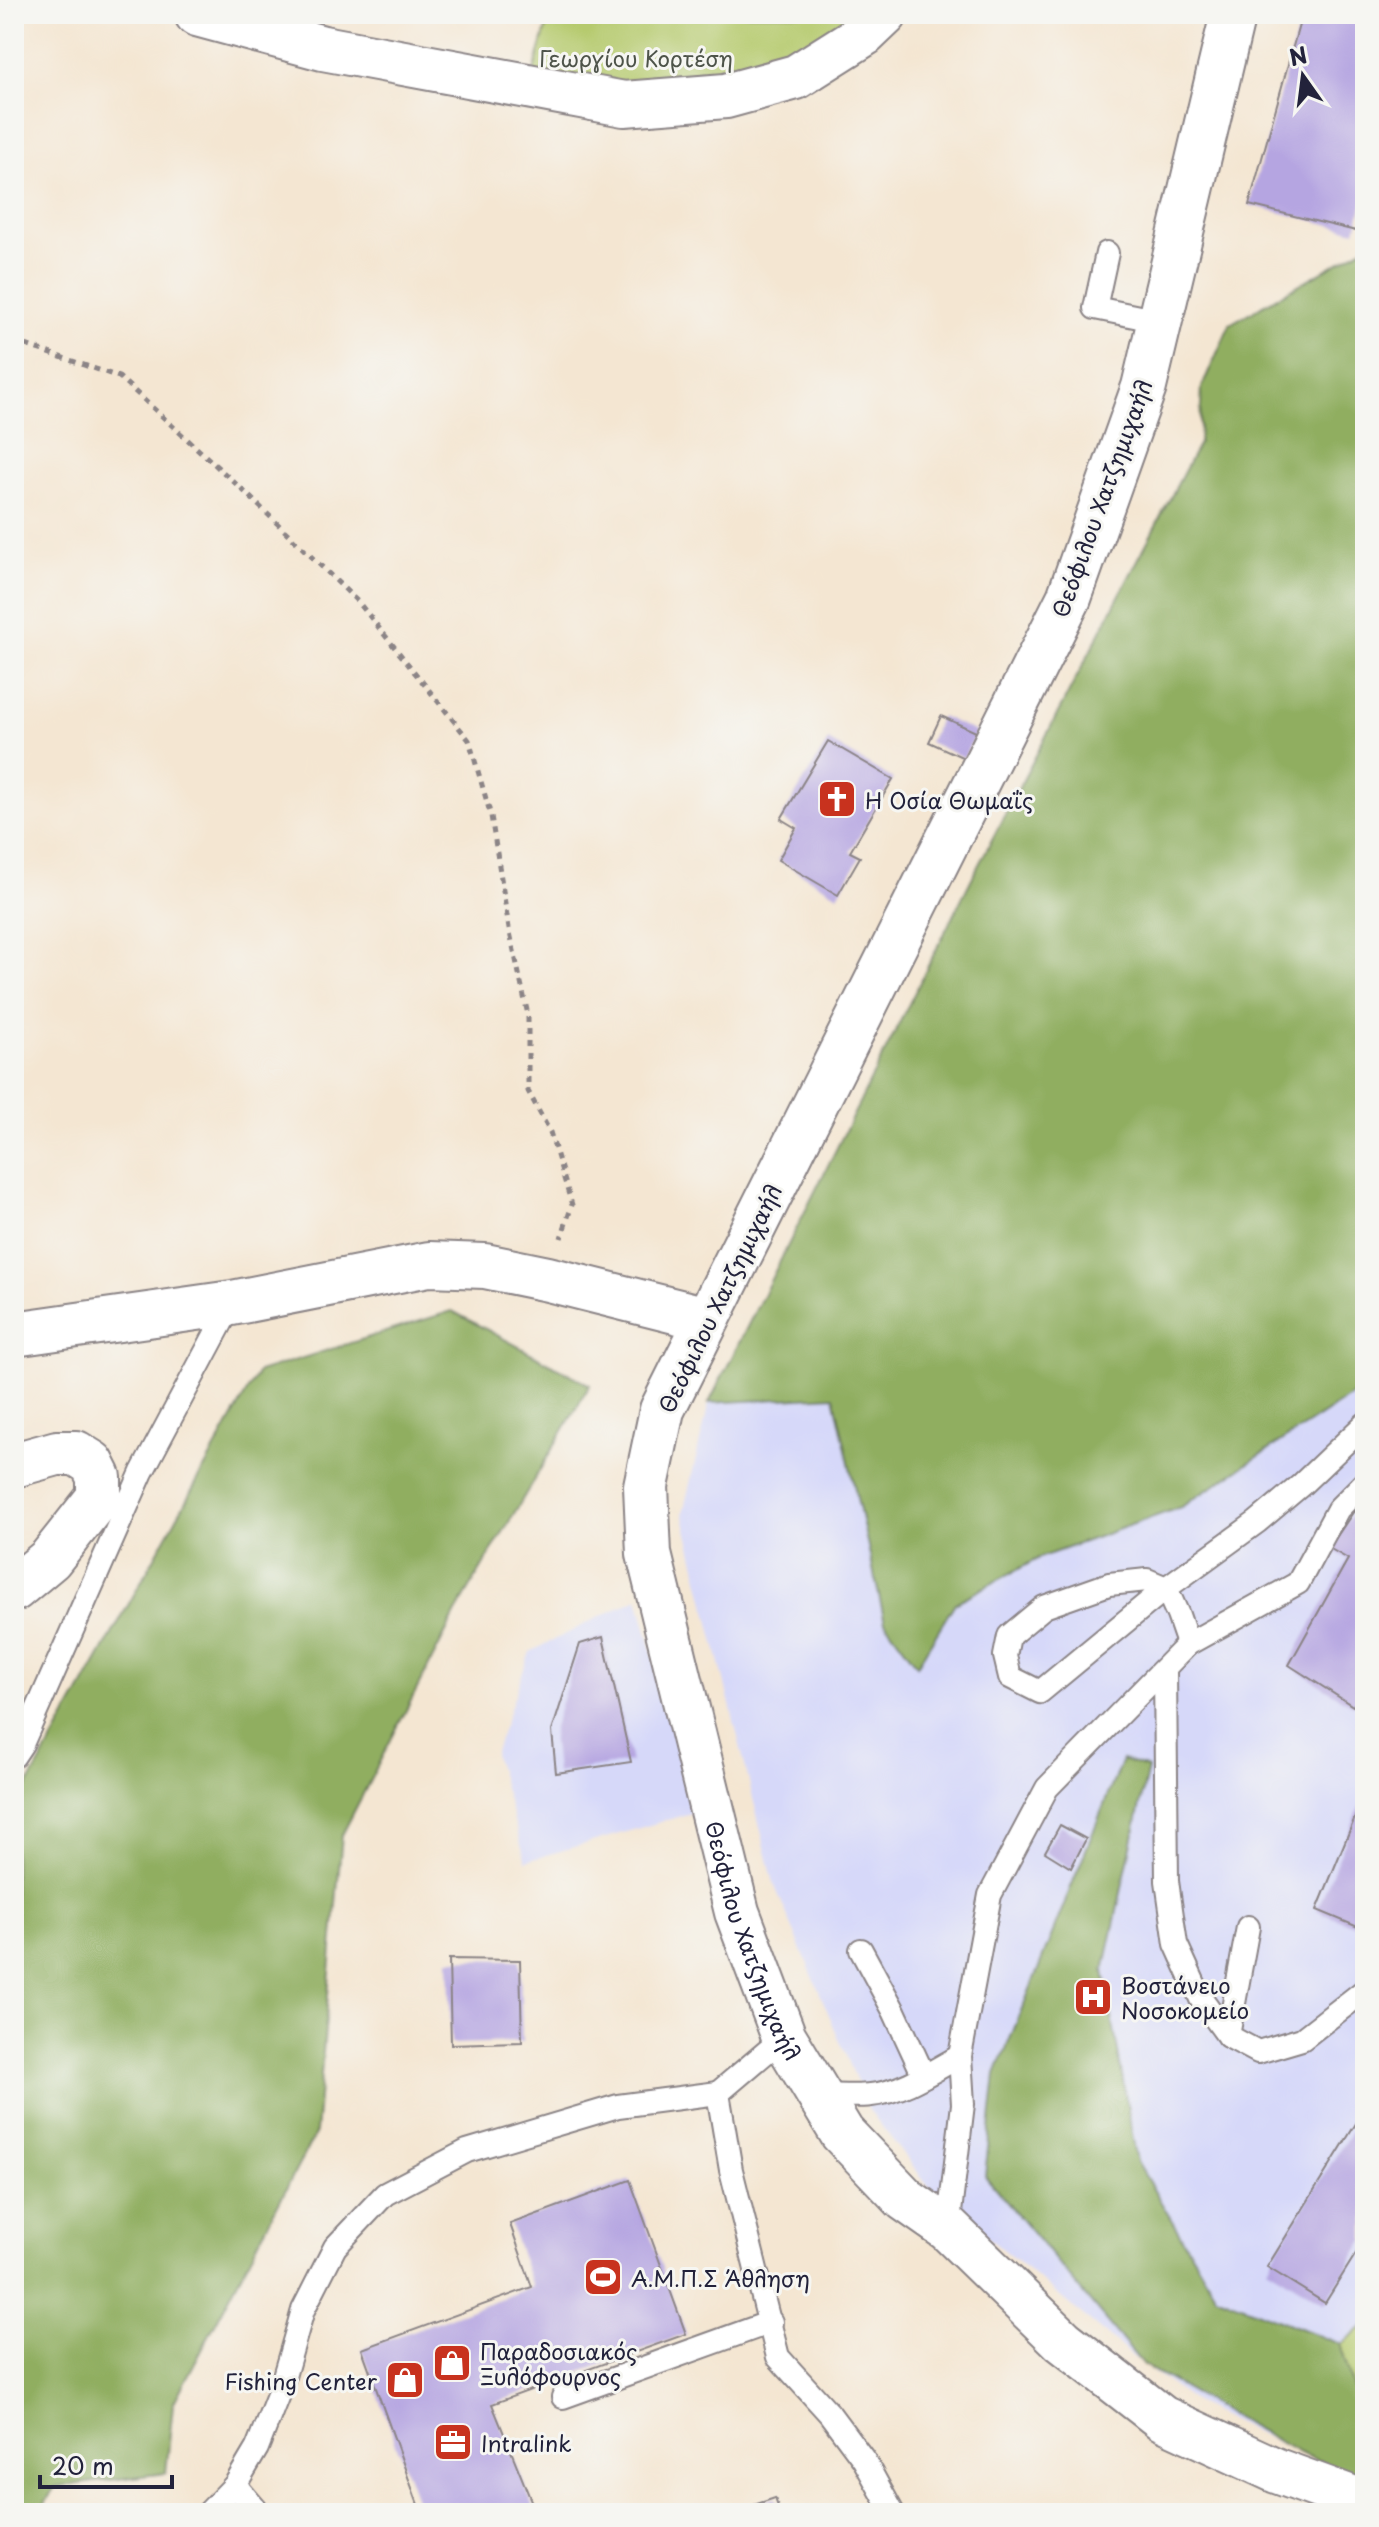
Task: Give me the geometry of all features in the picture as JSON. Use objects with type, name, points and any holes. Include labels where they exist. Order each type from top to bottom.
[{"type":"street","points":[[197,14],[323,48],[624,104],[726,96],[796,77],[864,34],[885,14]]},
{"type":"street","name":"Θεόφιλου Χατζημιχαήλ","points":[[1233,14],[1144,387],[1069,598],[662,1410],[646,1486],[649,1554],[737,1912],[784,2037],[842,2133],[905,2199],[948,2229],[1063,2341],[1162,2418],[1277,2471],[1365,2503]]},
{"type":"street","points":[[14,1334],[232,1303],[429,1264],[485,1266],[707,1319]]},
{"type":"street","points":[[14,1465],[57,1453],[76,1453],[92,1463],[99,1477],[99,1497],[50,1559],[14,1589]]},
{"type":"lane","points":[[1107,253],[1095,308],[1159,321]]},
{"type":"lane","points":[[14,1756],[142,1472],[232,1303]]},
{"type":"lane","points":[[1188,1644],[1166,1588],[1147,1580],[1109,1584],[1044,1607],[1009,1636],[1005,1656],[1010,1677],[1040,1692],[1166,1588],[1268,1513],[1365,1424]]},
{"type":"lane","points":[[948,2229],[963,2104],[960,2056],[990,1895],[1047,1788],[1188,1644],[1298,1583],[1338,1509],[1365,1482]]},
{"type":"lane","points":[[1165,1669],[1167,1881],[1176,1944],[1201,1999],[1228,2036],[1258,2052],[1302,2039],[1365,1990]]},
{"type":"lane","points":[[1228,2036],[1248,1927]]},
{"type":"lane","points":[[861,1950],[924,2076]]},
{"type":"lane","points":[[208,2513],[235,2485],[257,2448],[281,2387],[303,2310],[335,2247],[385,2194],[467,2151],[618,2106],[718,2093],[784,2037]]},
{"type":"lane","points":[[820,2095],[872,2095],[924,2076],[960,2056]]},
{"type":"lane","points":[[718,2093],[731,2170],[778,2357],[829,2413],[864,2460],[893,2513]]},
{"type":"lane","points":[[563,2397],[771,2322]]},
{"type":"lane","points":[[235,2485],[259,2513]]},
{"type":"path","points":[[14,341],[119,377],[246,493],[359,603],[469,740],[491,816],[509,928],[528,1015],[528,1091],[550,1132],[572,1205],[548,1279]]},
{"type":"shaded area","name":"Βοστάνειο Νοσοκομείο","points":[[1365,1387],[1365,2477],[1299,2453],[1196,2403],[1143,2365],[935,2194],[869,2110],[774,1884],[683,1513],[709,1403],[834,1396],[918,1664],[954,1603],[1039,1558],[1181,1507]]},
{"type":"shaded area","points":[[638,1598],[695,1812],[526,1861],[494,1754],[530,1652]]},
{"type":"green space","name":"Γεωργίου Κορτέση","points":[[550,14],[883,14],[726,96],[530,86]]},
{"type":"green space","points":[[1365,247],[1365,1387],[1181,1507],[1039,1558],[955,1603],[917,1665],[885,1622],[834,1396],[709,1403],[976,870],[1199,443],[1202,387],[1230,324]]},
{"type":"green space","points":[[452,1311],[590,1385],[460,1605],[342,1835],[316,2132],[173,2404],[166,2473],[55,2487],[39,2513],[14,2513],[14,1810],[258,1372]]},
{"type":"green space","points":[[1122,1760],[1148,1768],[1104,1971],[1137,2162],[1216,2295],[1340,2344],[1365,2428],[1365,2479],[1299,2453],[1143,2365],[985,2176],[996,2074]]},
{"type":"green space","points":[[1365,2325],[1365,2428],[1340,2345]]},
{"type":"building","points":[[1302,14],[1365,14],[1365,195],[1356,231],[1249,205]]},
{"type":"building","points":[[941,716],[976,732],[964,758],[929,742]]},
{"type":"building","name":"Η Οσία Θωμαΐς","points":[[828,741],[893,779],[850,852],[860,857],[838,895],[778,860],[796,828],[781,819]]},
{"type":"building","points":[[1354,1511],[1365,1518],[1365,1686],[1353,1706],[1289,1665],[1348,1559],[1329,1548]]},
{"type":"building","points":[[603,1637],[631,1762],[556,1773],[552,1731],[580,1644]]},
{"type":"building","points":[[1365,1793],[1365,1930],[1317,1910]]},
{"type":"building","points":[[1060,1825],[1086,1839],[1071,1868],[1045,1852]]},
{"type":"building","points":[[449,1959],[520,1960],[522,2042],[451,2044]]},
{"type":"building","points":[[1365,2109],[1365,2239],[1325,2303],[1267,2267]]},
{"type":"building","points":[[630,2180],[686,2334],[492,2404],[536,2513],[421,2513],[362,2349],[532,2287],[510,2224]]},
{"type":"building","points":[[775,2498],[780,2513],[733,2513],[733,2512]]},
{"type":"place","name":"Η Οσία Θωμαΐς","points":[[837,799]]},
{"type":"place","name":"Βοστάνειο Νοσοκομείο","points":[[1093,1997]]},
{"type":"place","name":"Α.Μ.Π.Σ Άθληση","points":[[603,2277]]},
{"type":"place","name":"Παραδοσιακός Ξυλόφουρνος","points":[[452,2363]]},
{"type":"place","name":"Fishing Center","points":[[405,2380]]},
{"type":"place","name":"Intralink","points":[[453,2442]]}]
